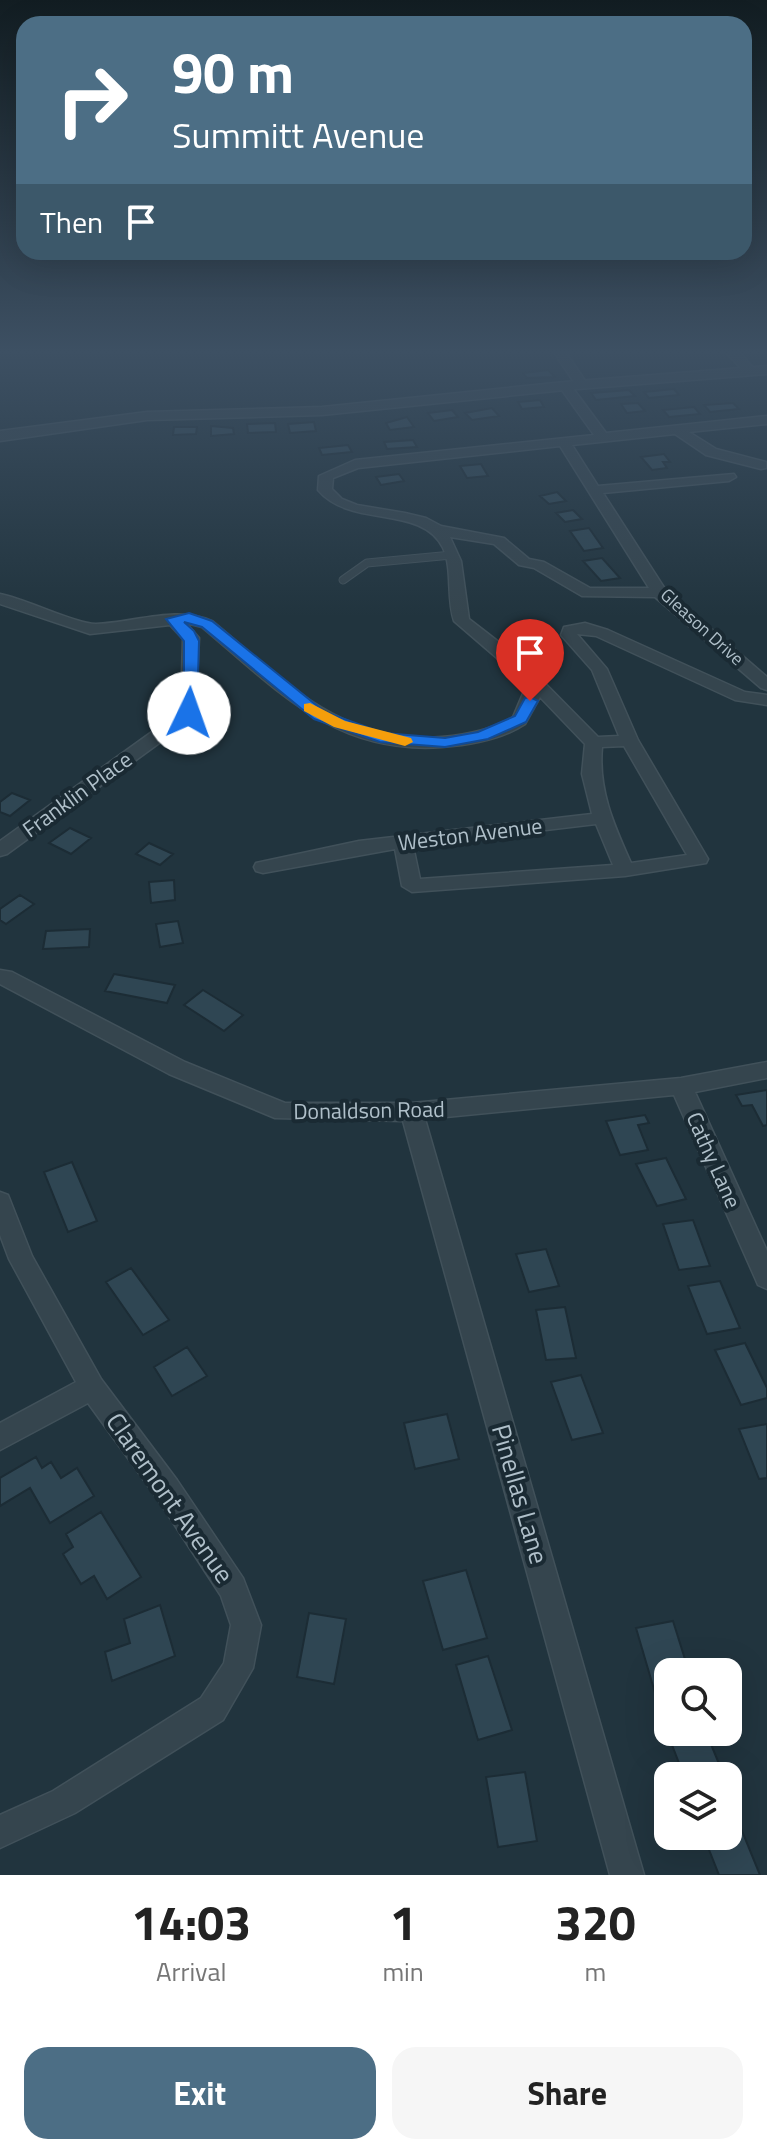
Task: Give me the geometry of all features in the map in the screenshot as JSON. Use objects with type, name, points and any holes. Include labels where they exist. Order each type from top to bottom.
[{"type":"street","points":[[584,442],[355,464],[326,476],[325,490],[337,503],[410,518],[437,530],[499,541],[524,562],[539,565],[587,593],[659,592]]},
{"type":"street","points":[[695,442],[711,452],[761,465]]},
{"type":"street","name":"Gleason Drive","points":[[565,444],[659,592],[765,681]]},
{"type":"street","points":[[595,490],[729,477]]},
{"type":"street","points":[[437,530],[452,555],[462,621],[516,663],[594,743],[591,774],[602,818],[625,870]]},
{"type":"street","points":[[0,599],[17,602],[86,628],[192,617],[207,624],[320,716],[380,737],[445,743],[496,732],[521,719],[535,685]]},
{"type":"street","name":"Franklin Place","points":[[0,850],[189,713],[192,641],[173,619]]},
{"type":"street","points":[[403,842],[412,886],[625,870],[699,859],[629,740],[599,669],[569,635],[570,630],[585,628],[602,633],[741,696],[767,700]]},
{"type":"street","points":[[594,743],[629,740]]},
{"type":"street","name":"Weston Avenue","points":[[263,867],[359,847],[602,818]]},
{"type":"street","name":"Donaldson Road","points":[[1,977],[177,1068],[283,1112],[412,1112],[681,1086],[767,1070]]},
{"type":"street","name":"Cathy Lane","points":[[681,1086],[767,1278]]},
{"type":"street","name":"Pinellas Lane","points":[[412,1112],[627,1875]]},
{"type":"street","name":"Claremont Avenue","points":[[0,1202],[21,1259],[92,1387],[167,1489],[233,1588],[246,1625],[238,1668],[212,1709],[64,1802],[0,1832]]},
{"type":"street","points":[[0,1437],[92,1387]]},
{"type":"lane","points":[[343,580],[367,563],[452,555]]},
{"type":"building","points":[[384,442],[414,442],[417,447],[387,449]]},
{"type":"building","points":[[348,445],[352,452],[322,455],[319,448]]},
{"type":"building","points":[[664,454],[670,462],[663,462],[667,468],[652,470],[641,457]]},
{"type":"building","points":[[481,464],[488,476],[467,478],[460,466]]},
{"type":"building","points":[[399,474],[404,481],[381,485],[376,477]]},
{"type":"building","points":[[557,492],[566,501],[549,504],[540,496]]},
{"type":"building","points":[[573,510],[582,519],[565,522],[556,513]]},
{"type":"building","points":[[589,528],[603,548],[584,551],[570,531]]},
{"type":"building","points":[[602,558],[620,578],[601,581],[583,561]]},
{"type":"building","points":[[12,793],[30,800],[10,816],[0,812],[0,802]]},
{"type":"building","points":[[70,828],[91,838],[71,854],[49,843]]},
{"type":"building","points":[[149,843],[173,854],[160,865],[136,854]]},
{"type":"building","points":[[174,880],[175,900],[151,903],[149,882]]},
{"type":"building","points":[[20,895],[34,904],[6,924],[0,920],[0,909]]},
{"type":"building","points":[[178,921],[183,943],[160,947],[156,924]]},
{"type":"building","points":[[90,929],[89,947],[43,949],[46,931]]},
{"type":"building","points":[[114,974],[175,985],[167,1003],[105,991]]},
{"type":"building","points":[[203,990],[243,1015],[224,1031],[184,1005]]},
{"type":"building","points":[[767,1090],[767,1125],[763,1126],[752,1105],[742,1106],[736,1095]]},
{"type":"building","points":[[645,1115],[649,1123],[638,1125],[648,1150],[620,1155],[606,1121]]},
{"type":"building","points":[[666,1158],[686,1199],[657,1206],[636,1164]]},
{"type":"building","points":[[72,1162],[97,1221],[68,1232],[44,1172]]},
{"type":"building","points":[[693,1220],[710,1266],[679,1270],[663,1224]]},
{"type":"building","points":[[546,1249],[559,1286],[529,1292],[516,1254]]},
{"type":"building","points":[[131,1268],[169,1320],[143,1335],[106,1282]]},
{"type":"building","points":[[720,1281],[740,1328],[707,1334],[688,1286]]},
{"type":"building","points":[[565,1307],[576,1358],[546,1360],[536,1310]]},
{"type":"building","points":[[745,1343],[767,1388],[767,1398],[741,1405],[715,1350]]},
{"type":"building","points":[[187,1347],[207,1376],[172,1396],[154,1367]]},
{"type":"building","points":[[581,1375],[603,1433],[572,1440],[551,1382]]},
{"type":"building","points":[[447,1414],[459,1459],[415,1469],[404,1423]]},
{"type":"building","points":[[767,1424],[767,1478],[759,1479],[739,1429]]},
{"type":"building","points":[[36,1457],[42,1468],[51,1462],[61,1478],[77,1468],[94,1496],[50,1523],[30,1488],[0,1506],[0,1478]]},
{"type":"building","points":[[101,1512],[141,1577],[107,1599],[94,1576],[81,1584],[63,1554],[73,1547],[66,1534]]},
{"type":"building","points":[[466,1570],[487,1638],[443,1650],[423,1581]]},
{"type":"building","points":[[160,1605],[175,1656],[112,1681],[105,1652],[130,1643],[124,1619]]},
{"type":"building","points":[[309,1613],[346,1619],[334,1684],[297,1677]]},
{"type":"building","points":[[673,1621],[685,1658],[654,1658],[654,1689],[636,1628]]},
{"type":"building","points":[[488,1656],[512,1730],[478,1740],[456,1665]]},
{"type":"building","points":[[672,1746],[712,1746],[718,1762],[679,1762]]},
{"type":"building","points":[[525,1772],[537,1841],[498,1847],[486,1777]]},
{"type":"building","points":[[742,1831],[760,1875],[719,1875],[709,1850],[742,1850]]},
{"type":"slow traffic","points":[[310,708],[339,724],[405,742]]},
{"type":"route","points":[[189,713],[192,641],[173,619],[189,617],[207,624],[320,716],[380,737],[404,742],[445,743],[482,736],[521,719],[530,701]]}]
